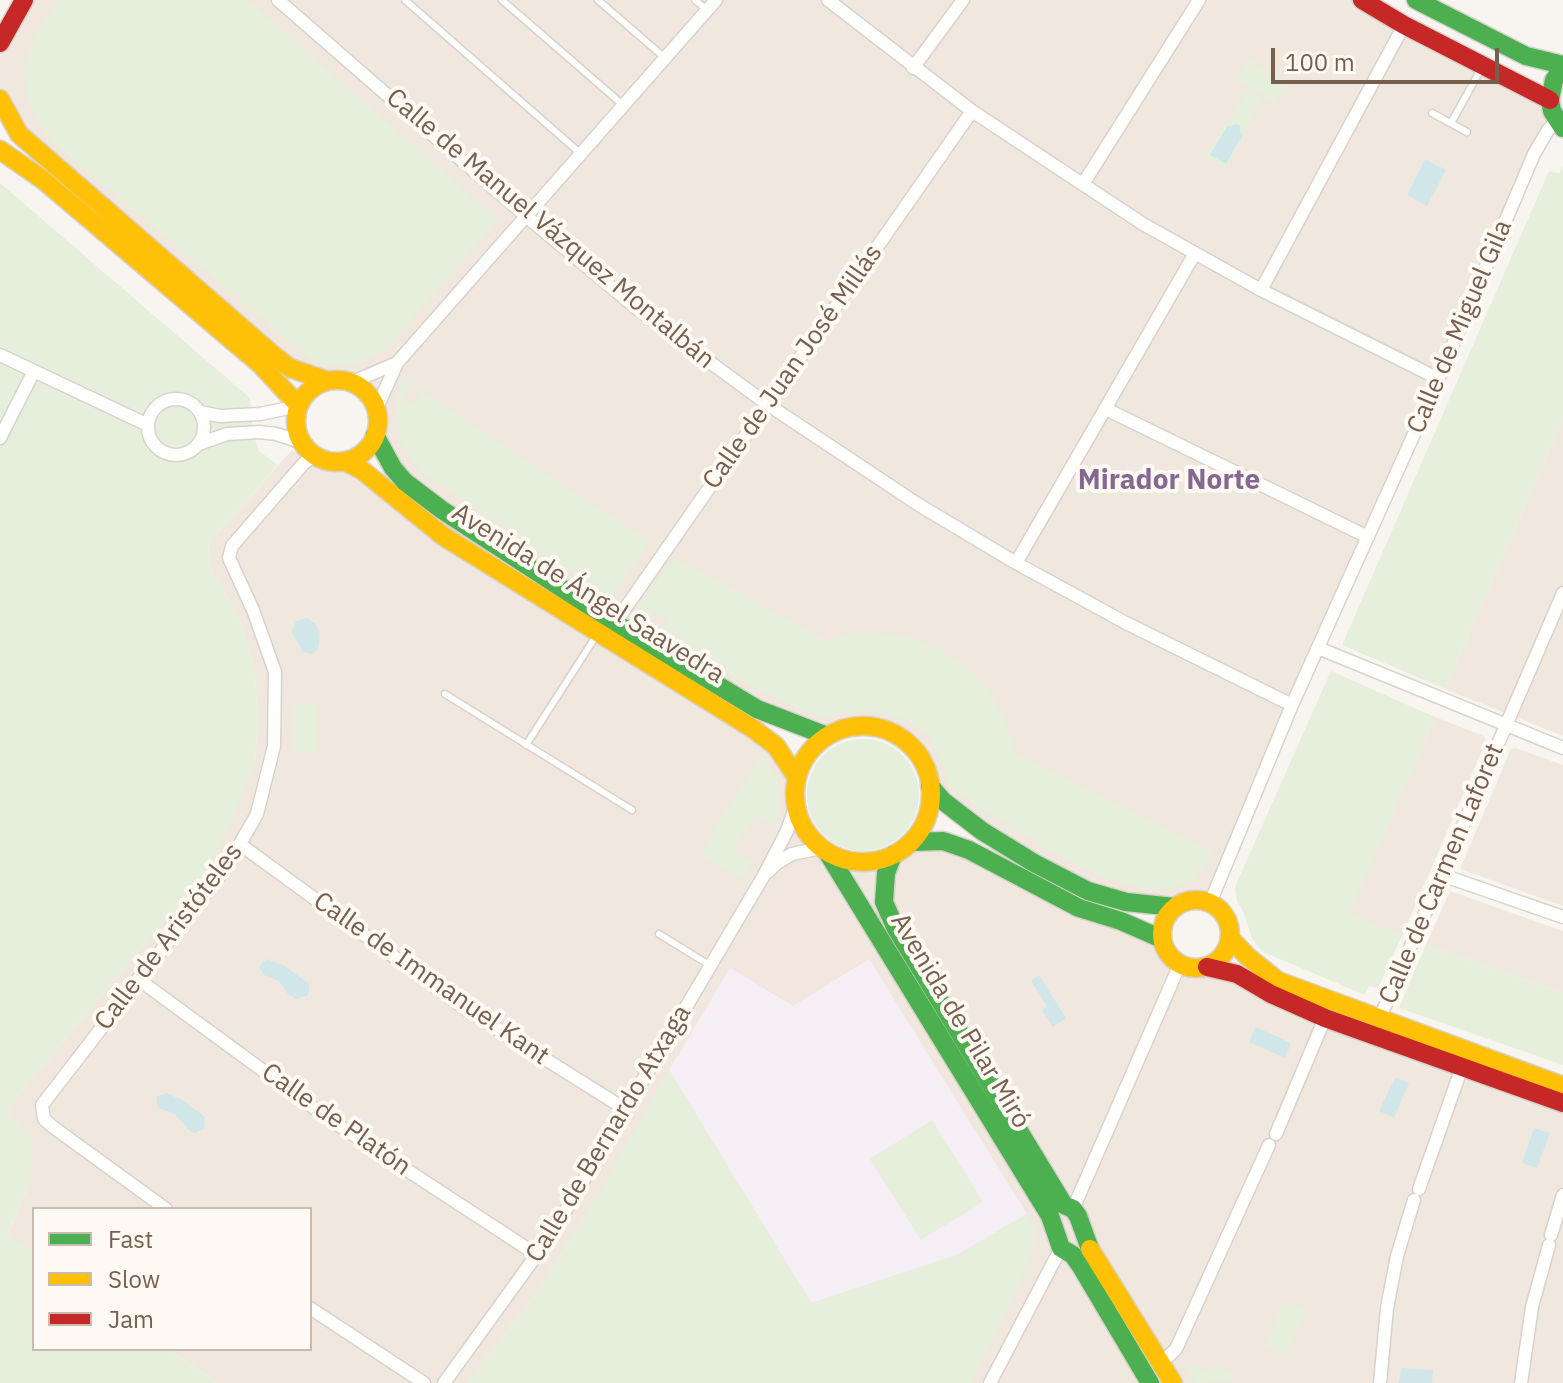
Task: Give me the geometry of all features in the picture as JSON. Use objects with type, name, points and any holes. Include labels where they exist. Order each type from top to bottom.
[{"type":"street","points":[[0,43],[24,0]]},
{"type":"street","name":"Calle de Manuel Vázquez Montalbán","points":[[278,0],[640,311],[767,404],[919,505],[1016,563],[1126,623],[1292,705]]},
{"type":"street","points":[[828,0],[972,111],[1194,255],[1437,378]]},
{"type":"street","points":[[913,68],[963,0]]},
{"type":"street","points":[[1083,184],[1199,0]]},
{"type":"street","points":[[1362,0],[1483,66],[1538,91],[1550,100],[1560,124]]},
{"type":"street","points":[[1416,0],[1526,56],[1563,67],[1554,80],[1550,100]]},
{"type":"street","points":[[299,406],[260,414],[220,416],[200,412],[186,401],[169,400],[154,409],[148,425],[152,443],[166,454],[184,454],[199,444],[227,434],[260,432],[301,442],[324,460],[344,461],[363,452],[375,435],[376,410],[397,363],[712,5]]},
{"type":"street","points":[[1261,290],[1404,25]]},
{"type":"street","points":[[0,99],[19,134],[271,353],[290,368],[362,389],[376,410]]},
{"type":"street","name":"Calle de Juan José Millás","points":[[607,628],[972,111]]},
{"type":"street","name":"Calle de Miguel Gila","points":[[1210,903],[1292,705],[1534,154],[1548,130],[1560,124]]},
{"type":"street","points":[[0,150],[42,179],[240,347],[299,406]]},
{"type":"street","points":[[1016,563],[1194,255]]},
{"type":"street","points":[[0,355],[148,425]]},
{"type":"street","points":[[350,383],[397,363]]},
{"type":"street","points":[[0,438],[34,371]]},
{"type":"street","points":[[301,442],[296,418],[299,406],[316,386],[328,381]]},
{"type":"street","points":[[1106,409],[1368,537]]},
{"type":"street","points":[[199,444],[204,428],[200,412]]},
{"type":"street","name":"Avenida de Ángel Saavedra","points":[[375,435],[393,468],[421,496],[752,728],[776,746],[797,778]]},
{"type":"street","name":"Calle de Aristóteles","points":[[163,1207],[53,1127],[41,1112],[45,1099],[241,845],[257,814],[274,746],[275,672],[253,610],[229,558],[232,546],[304,463],[315,456]]},
{"type":"street","name":"Avenida de Ángel Saavedra","points":[[344,461],[363,471],[443,536],[757,709],[827,736]]},
{"type":"street","name":"Calle de Carmen Laforet","points":[[1379,1020],[1563,593]]},
{"type":"street","points":[[1318,648],[1563,748]]},
{"type":"street","points":[[865,726],[884,729],[901,738],[921,759],[930,786],[930,804],[925,821],[912,842],[893,855],[867,862],[847,860],[824,850],[805,830],[796,805],[797,778],[803,762],[827,736],[865,726]]},
{"type":"street","points":[[930,786],[943,801],[982,831],[1088,891],[1126,902],[1175,907],[1198,900],[1210,903],[1226,917],[1230,938],[1226,950],[1207,967]]},
{"type":"street","name":"Calle de Bernardo Atxaga","points":[[444,1383],[537,1255],[763,877],[787,831],[796,805]]},
{"type":"street","points":[[912,842],[943,841],[969,850],[1079,908],[1121,921],[1162,939]]},
{"type":"street","name":"Calle de Immanuel Kant","points":[[241,845],[467,1010],[625,1109]]},
{"type":"street","name":"Calle de Bernardo Atxaga","points":[[763,877],[792,854],[824,850]]},
{"type":"street","name":"Avenida de Pilar Miró","points":[[824,850],[1062,1210]]},
{"type":"street","name":"Avenida de Pilar Miró","points":[[893,855],[886,873],[884,902],[895,927],[1062,1210]]},
{"type":"street","points":[[1442,875],[1563,917]]},
{"type":"street","points":[[1175,907],[1163,927],[1162,939],[1172,958],[1180,964],[1237,974],[1271,994],[1325,1018],[1563,1103]]},
{"type":"street","points":[[1230,938],[1278,981],[1563,1086]]},
{"type":"street","points":[[1150,1383],[1074,1249],[1062,1210],[1180,964]]},
{"type":"street","name":"Calle de Platón","points":[[138,979],[329,1119],[537,1255]]},
{"type":"street","points":[[1162,1362],[1176,1349],[1325,1018]]},
{"type":"street","points":[[1380,1383],[1387,1308],[1397,1256],[1462,1067]]},
{"type":"street","points":[[1521,1383],[1532,1307],[1563,1195]]},
{"type":"street","points":[[990,1383],[1074,1249],[1087,1237],[1062,1210]]},
{"type":"street","points":[[1074,1249],[1162,1362],[1173,1383]]},
{"type":"street","points":[[312,1309],[424,1383]]},
{"type":"lane","points":[[405,0],[582,154]]},
{"type":"lane","points":[[502,0],[624,106]]},
{"type":"lane","points":[[598,0],[665,59]]},
{"type":"lane","points":[[695,0],[712,5]]},
{"type":"lane","points":[[1451,123],[1483,66]]},
{"type":"lane","points":[[1432,113],[1467,132]]},
{"type":"lane","points":[[526,745],[607,628]]},
{"type":"lane","points":[[445,694],[632,810]]},
{"type":"lane","points":[[659,934],[711,966]]},
{"type":"shaded area","points":[[24,0],[1362,0],[1550,100],[1548,130],[1210,903],[1198,900],[1175,907],[1088,891],[930,786],[916,751],[901,738],[884,729],[865,726],[827,736],[758,710],[442,510],[375,435],[376,410],[362,389],[350,383],[312,377],[54,165],[0,99],[0,43]]},
{"type":"shaded area","points":[[1228,125],[1231,127],[1240,125],[1243,134],[1226,164],[1210,155]]},
{"type":"shaded area","points":[[1425,159],[1446,170],[1427,206],[1407,195]]},
{"type":"shaded area","points":[[1563,419],[1563,736],[1445,689]]},
{"type":"shaded area","points":[[292,450],[316,466],[343,472],[374,491],[414,524],[480,568],[755,738],[776,756],[785,774],[791,823],[820,860],[850,871],[880,867],[912,842],[925,841],[1162,939],[1172,958],[1189,968],[1207,967],[1563,1103],[1563,1383],[567,1383],[595,1201],[539,1289],[468,1383],[218,1383],[171,1351],[312,1351],[312,1207],[32,1207],[32,1253],[7,1236],[31,1179],[6,1110],[212,863],[255,760],[258,719],[254,665],[238,616],[210,567],[208,544]]},
{"type":"shaded area","points":[[306,618],[316,624],[320,634],[318,649],[312,654],[303,652],[292,632],[296,621]]},
{"type":"shaded area","points":[[1435,717],[1484,736],[1486,741],[1402,936],[1348,914]]},
{"type":"shaded area","points":[[1516,748],[1563,765],[1563,906],[1460,869],[1511,749]]},
{"type":"shaded area","points":[[802,863],[822,872],[864,939],[859,942],[869,959],[793,1006],[730,968],[784,879],[780,875],[791,865]]},
{"type":"shaded area","points":[[1450,891],[1563,931],[1563,993],[1426,945]]},
{"type":"shaded area","points":[[266,959],[283,965],[307,982],[310,986],[308,995],[296,999],[279,981],[264,975],[259,966]]},
{"type":"shaded area","points":[[869,959],[1027,1214],[957,1255],[811,1303],[669,1070],[730,968],[793,1006]]},
{"type":"shaded area","points":[[1039,975],[1066,1018],[1053,1027],[1042,1010],[1047,1006],[1031,981]]},
{"type":"shaded area","points":[[1256,1027],[1291,1043],[1285,1058],[1249,1042]]},
{"type":"shaded area","points":[[1395,1077],[1409,1083],[1394,1118],[1379,1111]]},
{"type":"shaded area","points":[[166,1093],[182,1100],[205,1117],[204,1129],[191,1132],[175,1114],[158,1108],[156,1097]]},
{"type":"shaded area","points":[[1534,1128],[1550,1133],[1537,1168],[1522,1163]]},
{"type":"shaded area","points":[[1401,1368],[1433,1370],[1432,1383],[1399,1383]]},
{"type":"green space","points":[[58,0],[247,0],[498,220],[380,352],[358,364],[315,363],[49,139],[29,104],[23,71],[36,33]]},
{"type":"green space","points":[[1248,59],[1287,83],[1275,103],[1236,79]]},
{"type":"green space","points":[[1248,90],[1263,99],[1225,169],[1205,157]]},
{"type":"green space","points":[[1563,167],[1563,419],[1445,689],[1342,645],[1549,171],[1559,173]]},
{"type":"green space","points":[[0,183],[250,398],[253,433],[259,451],[278,465],[208,544],[210,567],[238,616],[254,665],[258,719],[255,760],[236,809],[212,863],[6,1110],[31,1137],[31,1179],[7,1235],[32,1253],[32,1351],[171,1351],[218,1383],[0,1383]]},
{"type":"green space","points":[[404,378],[412,384],[404,397],[414,404],[423,391],[650,541],[611,598],[421,471],[399,441],[397,394]]},
{"type":"green space","points":[[674,558],[828,641],[847,634],[875,633],[904,636],[935,647],[964,664],[989,690],[1007,725],[1016,754],[1212,851],[1209,861],[1196,877],[1184,884],[1163,891],[1136,891],[1136,885],[1105,878],[1046,848],[988,810],[985,813],[949,786],[941,759],[926,734],[907,720],[886,713],[853,710],[825,717],[805,712],[716,668],[719,662],[663,629],[669,621],[656,612],[650,620],[634,611]]},
{"type":"green space","points":[[1331,671],[1435,717],[1349,913],[1402,936],[1378,988],[1369,986],[1365,995],[1263,952],[1252,939],[1237,901],[1235,887]]},
{"type":"green space","points":[[294,705],[318,705],[318,752],[294,752]]},
{"type":"green space","points":[[863,739],[885,743],[903,755],[915,773],[919,795],[915,817],[903,835],[885,847],[863,851],[841,847],[823,835],[811,817],[807,795],[811,773],[823,755],[841,743]]},
{"type":"green space","points":[[763,755],[777,777],[778,823],[777,827],[756,814],[734,850],[752,862],[741,880],[701,854]]},
{"type":"green space","points":[[1426,945],[1563,993],[1563,1065],[1399,1008]]},
{"type":"green space","points":[[669,1070],[811,1303],[957,1255],[1027,1214],[1036,1229],[1033,1253],[972,1383],[468,1383],[539,1289],[595,1201]]},
{"type":"green space","points":[[932,1120],[983,1202],[921,1240],[870,1159]]},
{"type":"green space","points":[[1284,1301],[1306,1311],[1286,1356],[1264,1346]]},
{"type":"green space","points":[[1184,1362],[1203,1371],[1213,1366],[1231,1373],[1232,1381],[1195,1383]]},
{"type":"traffic: fast","points":[[1416,0],[1526,56],[1563,65]]},
{"type":"traffic: fast","points":[[1563,68],[1554,80],[1550,100],[1552,111],[1563,128]]},
{"type":"traffic: fast","points":[[375,435],[393,468],[405,482],[442,510],[615,623],[757,709],[827,736]]},
{"type":"traffic: fast","points":[[930,786],[943,801],[982,831],[1088,891],[1126,902],[1175,907]]},
{"type":"traffic: fast","points":[[912,842],[943,841],[969,850],[1079,908],[1121,921],[1162,939]]},
{"type":"traffic: fast","points":[[827,852],[1050,1216],[1061,1248],[1073,1255],[1080,1265],[1150,1383]]},
{"type":"traffic: fast","points":[[893,855],[886,873],[884,902],[895,927],[1064,1205],[1073,1209],[1078,1216],[1090,1249]]},
{"type":"traffic: slow","points":[[0,99],[19,134],[271,353],[290,368],[328,381]]},
{"type":"traffic: slow","points":[[0,150],[42,179],[261,365],[299,406]]},
{"type":"traffic: slow","points":[[337,380],[353,384],[366,392],[374,405],[378,421],[374,437],[366,450],[353,458],[337,462],[321,458],[308,450],[300,437],[296,421],[300,405],[308,392],[321,384],[337,380]]},
{"type":"traffic: slow","points":[[344,461],[363,471],[443,536],[752,728],[776,746],[797,778]]},
{"type":"traffic: slow","points":[[863,726],[889,732],[911,746],[925,768],[931,794],[925,820],[911,842],[889,856],[863,862],[837,856],[815,842],[801,820],[795,794],[801,768],[815,746],[837,732],[863,726]]},
{"type":"traffic: slow","points":[[1196,900],[1220,910],[1230,934],[1220,958],[1196,968],[1172,958],[1162,934],[1172,910],[1196,900]]},
{"type":"traffic: slow","points":[[1230,938],[1278,981],[1563,1086]]},
{"type":"traffic: slow","points":[[1090,1249],[1173,1383]]},
{"type":"traffic: jam","points":[[0,43],[24,0]]},
{"type":"traffic: jam","points":[[1362,0],[1550,100]]},
{"type":"traffic: jam","points":[[1207,967],[1237,974],[1271,994],[1325,1018],[1563,1103]]},
{"type":"district","name":"Mirador Norte","points":[[1169,481]]}]
